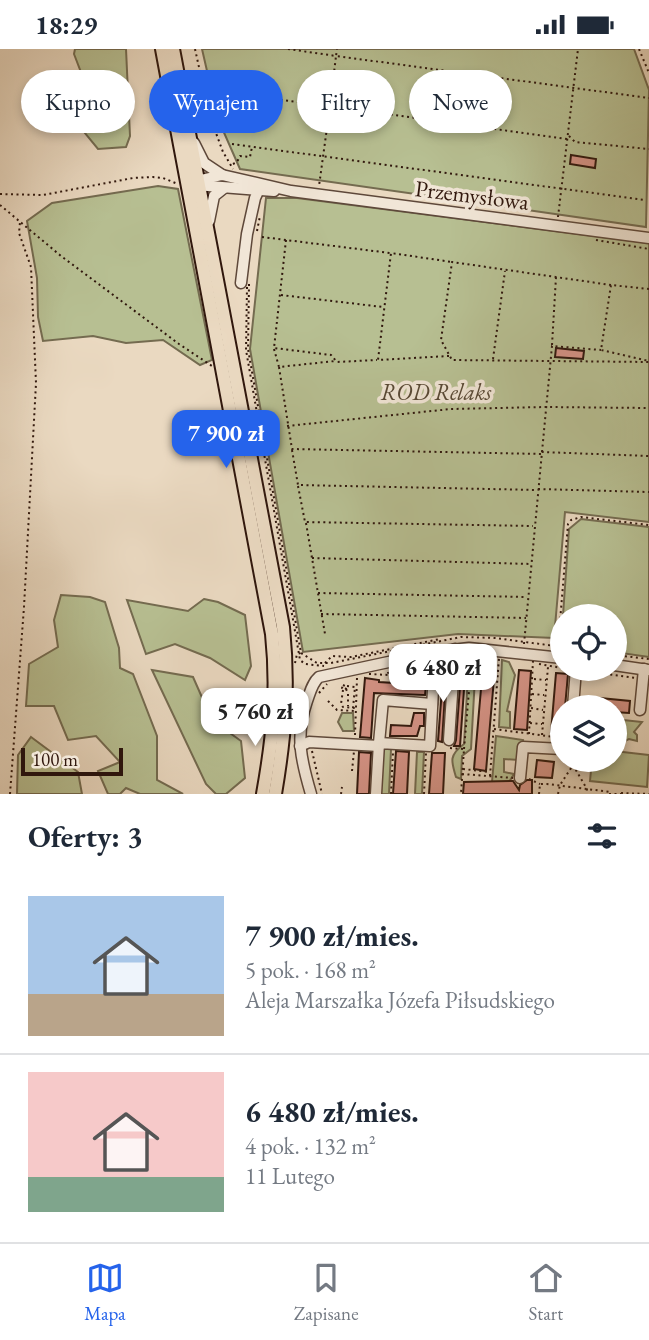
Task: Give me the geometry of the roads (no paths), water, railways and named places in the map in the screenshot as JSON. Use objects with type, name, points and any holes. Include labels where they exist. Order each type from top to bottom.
[{"type":"main road","points":[[162,49],[208,231],[283,627],[287,670],[286,711],[275,794]]},
{"type":"main road","points":[[173,49],[190,134],[223,366],[272,634],[276,670],[274,730],[263,794]]},
{"type":"street","points":[[190,134],[204,163],[222,175]]},
{"type":"street","name":"Przemysłowa","points":[[195,183],[222,175],[261,187]]},
{"type":"street","name":"Przemysłowa","points":[[195,183],[224,188],[261,187],[649,237]]},
{"type":"street","points":[[246,282],[247,234],[255,198],[261,187]]},
{"type":"street","points":[[208,231],[212,201],[224,188]]},
{"type":"street","points":[[311,794],[300,724],[324,672],[435,655],[455,649],[524,647],[550,655]]},
{"type":"street","points":[[449,740],[455,649]]},
{"type":"street","points":[[305,744],[428,746],[435,655]]},
{"type":"street","points":[[627,667],[646,669],[640,710]]},
{"type":"street","points":[[376,794],[383,700],[432,703]]},
{"type":"street","points":[[520,778],[523,747],[550,748]]},
{"type":"park label","name":"ROD Relaks","points":[[436,392]]}]
